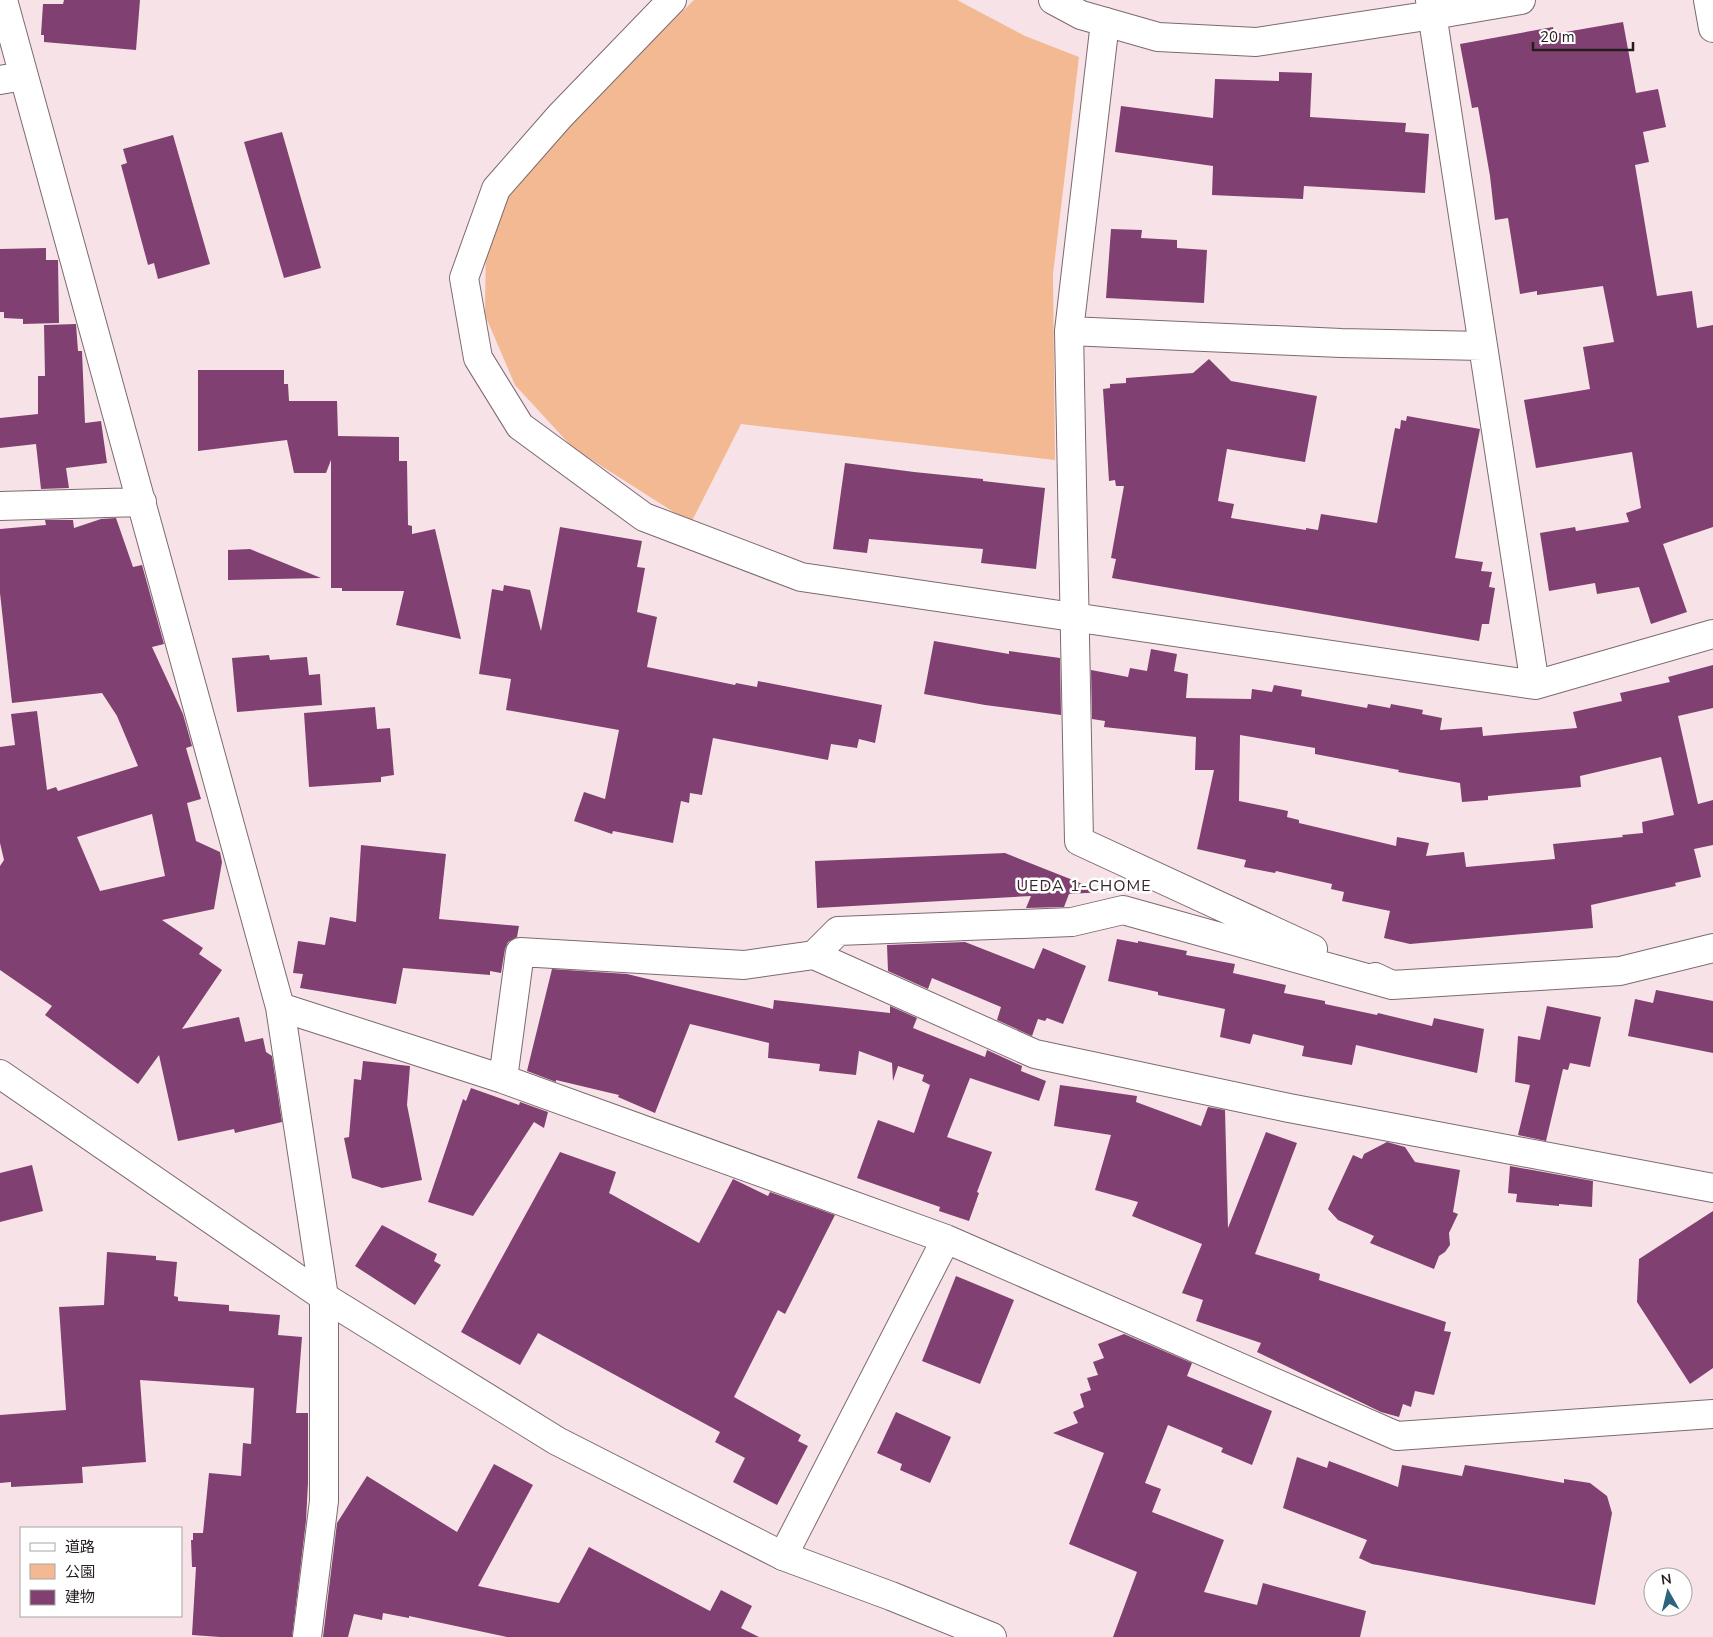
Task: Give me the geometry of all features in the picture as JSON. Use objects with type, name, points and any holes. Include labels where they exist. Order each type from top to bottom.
[{"type":"street","points":[[3,0],[12,78],[142,502],[280,1007],[324,1297],[324,1501],[307,1637]]},
{"type":"street","points":[[672,0],[560,116],[496,189],[464,278],[478,358],[520,426],[644,517],[801,577],[1535,685],[1713,634]]},
{"type":"street","points":[[1053,0],[1081,16],[1158,37],[1256,42],[1432,8],[1521,0]]},
{"type":"street","points":[[1708,0],[1713,28]]},
{"type":"street","points":[[1432,8],[1535,685]]},
{"type":"street","points":[[1104,22],[1069,331],[1079,841],[1392,985]]},
{"type":"street","points":[[1069,331],[1341,343],[1484,346]]},
{"type":"street","points":[[0,506],[142,502]]},
{"type":"street","points":[[814,955],[838,931],[1072,922],[1124,910],[1392,985],[1620,971],[1713,948]]},
{"type":"street","points":[[503,1079],[520,952],[744,965],[814,955],[1035,1054],[1289,1108],[1713,1188]]},
{"type":"street","points":[[280,1007],[503,1079],[946,1239],[1397,1436],[1713,1414]]},
{"type":"street","points":[[0,1074],[324,1297],[557,1441],[783,1556],[891,1596],[992,1637]]},
{"type":"street","points":[[783,1556],[946,1239]]},
{"type":"green space","points":[[694,0],[957,0],[1025,36],[1079,57],[1053,274],[1055,460],[741,424],[691,523],[573,448],[515,385],[485,315],[486,238],[519,170]]},
{"type":"building","points":[[64,0],[140,0],[136,50],[44,42],[44,35],[41,35],[43,4],[63,4]]},
{"type":"building","points":[[1623,22],[1636,93],[1658,89],[1666,127],[1643,132],[1649,162],[1635,165],[1657,296],[1692,291],[1697,328],[1713,325],[1713,527],[1663,544],[1687,612],[1651,624],[1639,587],[1597,594],[1595,583],[1549,591],[1540,533],[1575,527],[1576,531],[1629,522],[1626,513],[1641,508],[1632,452],[1536,468],[1524,400],[1590,389],[1583,347],[1614,342],[1603,286],[1537,295],[1537,291],[1520,294],[1508,218],[1495,220],[1490,176],[1478,107],[1472,108],[1460,44],[1553,27],[1554,34]]},
{"type":"building","points":[[1279,72],[1312,73],[1310,117],[1406,123],[1405,132],[1429,134],[1425,193],[1304,186],[1303,199],[1212,195],[1213,166],[1115,152],[1121,106],[1213,118],[1215,79],[1279,81]]},
{"type":"building","points":[[282,132],[321,268],[284,278],[244,142]]},
{"type":"building","points":[[173,135],[210,264],[158,279],[154,263],[148,265],[121,165],[127,163],[123,149]]},
{"type":"building","points":[[1111,229],[1142,230],[1141,238],[1177,240],[1177,248],[1207,250],[1204,303],[1106,298]]},
{"type":"building","points":[[46,248],[46,260],[58,260],[59,323],[23,324],[23,319],[4,318],[4,312],[0,312],[0,249]]},
{"type":"building","points":[[76,324],[78,351],[82,351],[85,423],[101,421],[107,463],[66,468],[69,488],[41,489],[36,444],[0,448],[0,418],[38,414],[38,376],[45,376],[44,325]]},
{"type":"building","points":[[1209,359],[1231,381],[1317,396],[1305,462],[1227,449],[1218,501],[1234,504],[1231,518],[1306,530],[1306,528],[1318,530],[1321,514],[1377,523],[1395,428],[1400,429],[1401,420],[1406,421],[1407,416],[1480,429],[1455,558],[1483,562],[1481,571],[1492,572],[1489,587],[1495,588],[1489,624],[1482,624],[1479,641],[1112,578],[1116,559],[1111,558],[1124,486],[1116,486],[1115,480],[1109,481],[1103,389],[1110,388],[1110,384],[1126,383],[1126,378],[1193,373]]},
{"type":"building","points":[[198,370],[284,370],[284,384],[288,384],[289,401],[337,401],[338,436],[399,437],[399,461],[407,461],[408,525],[412,526],[412,534],[435,529],[461,639],[396,625],[404,591],[342,591],[342,588],[331,588],[331,460],[326,473],[294,473],[287,440],[198,451]]},
{"type":"building","points":[[845,463],[1045,488],[1036,569],[981,563],[983,549],[869,539],[867,553],[833,549]]},
{"type":"building","points":[[116,518],[133,567],[142,565],[164,644],[152,647],[183,714],[192,746],[186,748],[201,799],[187,803],[196,841],[220,852],[222,862],[214,909],[162,920],[203,948],[199,954],[222,970],[182,1029],[239,1017],[245,1042],[263,1038],[266,1052],[272,1056],[282,1122],[235,1133],[234,1129],[178,1141],[159,1055],[138,1084],[45,1015],[52,1006],[0,970],[0,866],[4,860],[0,843],[0,747],[15,745],[11,714],[37,711],[47,790],[56,787],[58,791],[138,766],[117,716],[102,693],[12,703],[0,593],[0,529],[46,525],[45,520],[73,520],[74,528],[101,519]],"holes":[[[152,814],[165,876],[100,891],[77,837]]]},
{"type":"building","points":[[560,527],[642,541],[637,567],[645,568],[637,612],[657,617],[647,667],[735,685],[736,683],[757,687],[758,681],[882,705],[875,743],[859,739],[857,748],[831,744],[828,760],[713,738],[702,795],[690,793],[689,803],[681,801],[673,843],[613,831],[612,834],[574,821],[584,792],[605,799],[619,730],[506,710],[511,679],[479,674],[492,589],[503,591],[504,585],[530,590],[541,631]]},
{"type":"building","points":[[250,549],[321,578],[228,580],[228,550]]},
{"type":"building","points":[[934,641],[1009,654],[1009,651],[1060,658],[1061,715],[985,705],[924,694]]},
{"type":"building","points":[[1151,649],[1177,654],[1174,671],[1188,674],[1186,698],[1251,699],[1252,689],[1272,692],[1274,685],[1302,690],[1301,696],[1367,708],[1368,704],[1390,708],[1391,704],[1423,710],[1422,714],[1442,718],[1440,730],[1482,727],[1483,736],[1577,728],[1573,712],[1622,701],[1620,693],[1670,682],[1668,677],[1713,665],[1713,708],[1678,716],[1698,804],[1713,800],[1713,845],[1694,849],[1701,877],[1675,883],[1676,886],[1591,905],[1593,928],[1410,944],[1384,938],[1390,911],[1342,901],[1344,892],[1331,889],[1332,884],[1276,871],[1275,873],[1244,867],[1246,860],[1197,849],[1214,770],[1195,770],[1196,737],[1104,727],[1105,721],[1092,719],[1091,670],[1128,677],[1130,668],[1147,671]],"holes":[[[1240,735],[1315,748],[1315,754],[1460,783],[1462,802],[1488,800],[1488,796],[1581,787],[1580,776],[1661,757],[1674,815],[1642,822],[1643,833],[1622,835],[1623,837],[1553,844],[1555,859],[1466,867],[1464,852],[1426,856],[1429,843],[1397,837],[1396,846],[1299,823],[1299,820],[1287,817],[1288,811],[1239,801]]]},
{"type":"building","points":[[269,655],[270,660],[307,657],[309,675],[320,674],[322,705],[237,712],[232,658]]},
{"type":"building","points":[[375,707],[377,729],[390,728],[394,775],[381,777],[381,782],[309,787],[304,713]]},
{"type":"building","points":[[361,845],[446,854],[439,919],[519,926],[517,937],[508,942],[505,949],[501,973],[490,971],[490,975],[403,968],[396,1004],[300,988],[303,974],[293,973],[298,941],[325,945],[330,917],[356,922]]},
{"type":"building","points":[[1005,853],[1103,892],[1069,894],[1064,907],[1026,908],[1031,896],[817,908],[815,861]]},
{"type":"building","points":[[1117,939],[1138,943],[1138,941],[1187,951],[1186,955],[1235,964],[1233,973],[1286,985],[1284,993],[1325,1001],[1325,1004],[1377,1015],[1378,1013],[1432,1026],[1434,1018],[1484,1029],[1477,1073],[1356,1045],[1352,1065],[1302,1056],[1304,1046],[1253,1034],[1250,1044],[1220,1037],[1225,1009],[1158,995],[1158,992],[1108,981]]},
{"type":"building","points":[[965,942],[1034,969],[1043,948],[1086,966],[1063,1024],[1047,1018],[1045,1021],[1038,1019],[1032,1036],[997,1020],[1001,1007],[932,978],[928,989],[888,971],[887,945]]},
{"type":"building","points":[[552,969],[627,974],[773,1009],[774,1000],[890,1013],[890,1006],[917,1018],[913,1028],[985,1057],[987,1050],[1022,1066],[1021,1071],[1046,1081],[1039,1101],[970,1078],[947,1137],[992,1152],[977,1192],[979,1193],[969,1221],[939,1211],[940,1207],[857,1178],[878,1120],[914,1133],[930,1085],[922,1081],[924,1075],[898,1066],[893,1081],[892,1063],[859,1051],[856,1075],[819,1071],[820,1064],[768,1058],[769,1043],[690,1024],[655,1113],[618,1097],[619,1095],[556,1080],[556,1082],[527,1071]]},
{"type":"building","points":[[1656,990],[1713,1001],[1713,1053],[1628,1036],[1635,999],[1653,1003]]},
{"type":"building","points":[[1547,1006],[1601,1017],[1590,1067],[1570,1063],[1568,1070],[1563,1069],[1546,1141],[1518,1135],[1530,1085],[1515,1082],[1518,1036],[1540,1040]]},
{"type":"building","points":[[363,1061],[410,1066],[407,1105],[422,1180],[382,1188],[352,1178],[344,1138],[349,1137],[354,1079],[361,1080]]},
{"type":"building","points":[[1060,1085],[1137,1096],[1136,1102],[1201,1126],[1208,1107],[1225,1110],[1228,1228],[1266,1132],[1297,1143],[1255,1254],[1320,1274],[1319,1280],[1446,1322],[1444,1331],[1451,1332],[1434,1395],[1415,1391],[1411,1407],[1403,1404],[1399,1417],[1381,1412],[1257,1352],[1261,1343],[1196,1321],[1203,1300],[1182,1293],[1202,1244],[1132,1216],[1138,1202],[1095,1190],[1111,1135],[1054,1126]]},
{"type":"building","points":[[471,1088],[519,1105],[520,1102],[548,1112],[544,1128],[534,1122],[473,1216],[428,1202],[463,1099],[466,1101]]},
{"type":"building","points":[[1387,1142],[1405,1147],[1415,1162],[1460,1170],[1453,1212],[1458,1214],[1449,1233],[1450,1245],[1439,1256],[1434,1269],[1370,1243],[1374,1236],[1338,1220],[1328,1209],[1353,1155],[1362,1159],[1364,1154]]},
{"type":"building","points":[[560,1152],[616,1172],[609,1193],[699,1243],[733,1179],[768,1196],[770,1192],[835,1215],[785,1314],[778,1310],[734,1397],[801,1435],[798,1441],[808,1446],[777,1505],[733,1482],[745,1458],[715,1442],[720,1432],[538,1333],[520,1365],[461,1332]]},
{"type":"building","points":[[32,1165],[43,1211],[0,1222],[0,1173]]},
{"type":"building","points":[[1510,1166],[1593,1181],[1592,1207],[1516,1202],[1517,1194],[1508,1193]]},
{"type":"building","points":[[1713,1211],[1713,1368],[1690,1384],[1637,1302],[1639,1259]]},
{"type":"building","points":[[382,1225],[437,1254],[434,1261],[441,1265],[415,1305],[355,1266]]},
{"type":"building","points":[[107,1252],[156,1256],[156,1260],[177,1262],[174,1296],[178,1297],[178,1301],[229,1305],[229,1311],[280,1315],[278,1335],[302,1337],[296,1413],[308,1413],[308,1483],[306,1521],[292,1637],[192,1635],[196,1567],[192,1567],[191,1540],[193,1540],[193,1533],[203,1533],[209,1473],[241,1476],[243,1443],[251,1444],[254,1388],[140,1380],[146,1462],[82,1467],[83,1483],[11,1487],[11,1482],[0,1483],[0,1415],[66,1410],[59,1307],[104,1305]]},
{"type":"building","points":[[956,1276],[1014,1300],[980,1384],[922,1361]]},
{"type":"building","points":[[1124,1334],[1192,1363],[1187,1376],[1272,1411],[1252,1465],[1221,1452],[1223,1448],[1168,1425],[1145,1483],[1161,1489],[1152,1512],[1224,1540],[1204,1592],[1257,1605],[1263,1583],[1366,1611],[1360,1637],[1113,1637],[1137,1572],[1069,1544],[1104,1453],[1053,1433],[1078,1423],[1073,1412],[1084,1407],[1080,1394],[1091,1390],[1087,1378],[1098,1375],[1093,1362],[1104,1358],[1098,1344]]},
{"type":"building","points":[[896,1412],[951,1437],[930,1483],[900,1470],[902,1464],[877,1453]]},
{"type":"building","points":[[1297,1457],[1327,1468],[1329,1461],[1398,1487],[1402,1465],[1462,1476],[1465,1465],[1564,1483],[1564,1479],[1590,1483],[1607,1496],[1612,1513],[1595,1605],[1372,1564],[1359,1558],[1367,1540],[1283,1508]]},
{"type":"building","points":[[494,1464],[533,1485],[478,1586],[559,1603],[589,1547],[710,1611],[721,1590],[752,1606],[741,1628],[759,1637],[507,1637],[409,1616],[409,1618],[383,1613],[382,1620],[354,1614],[348,1637],[323,1637],[337,1523],[367,1476],[457,1532]]},
{"type":"district","name":"UEDA 1-CHOME","points":[[1084,886]]}]
